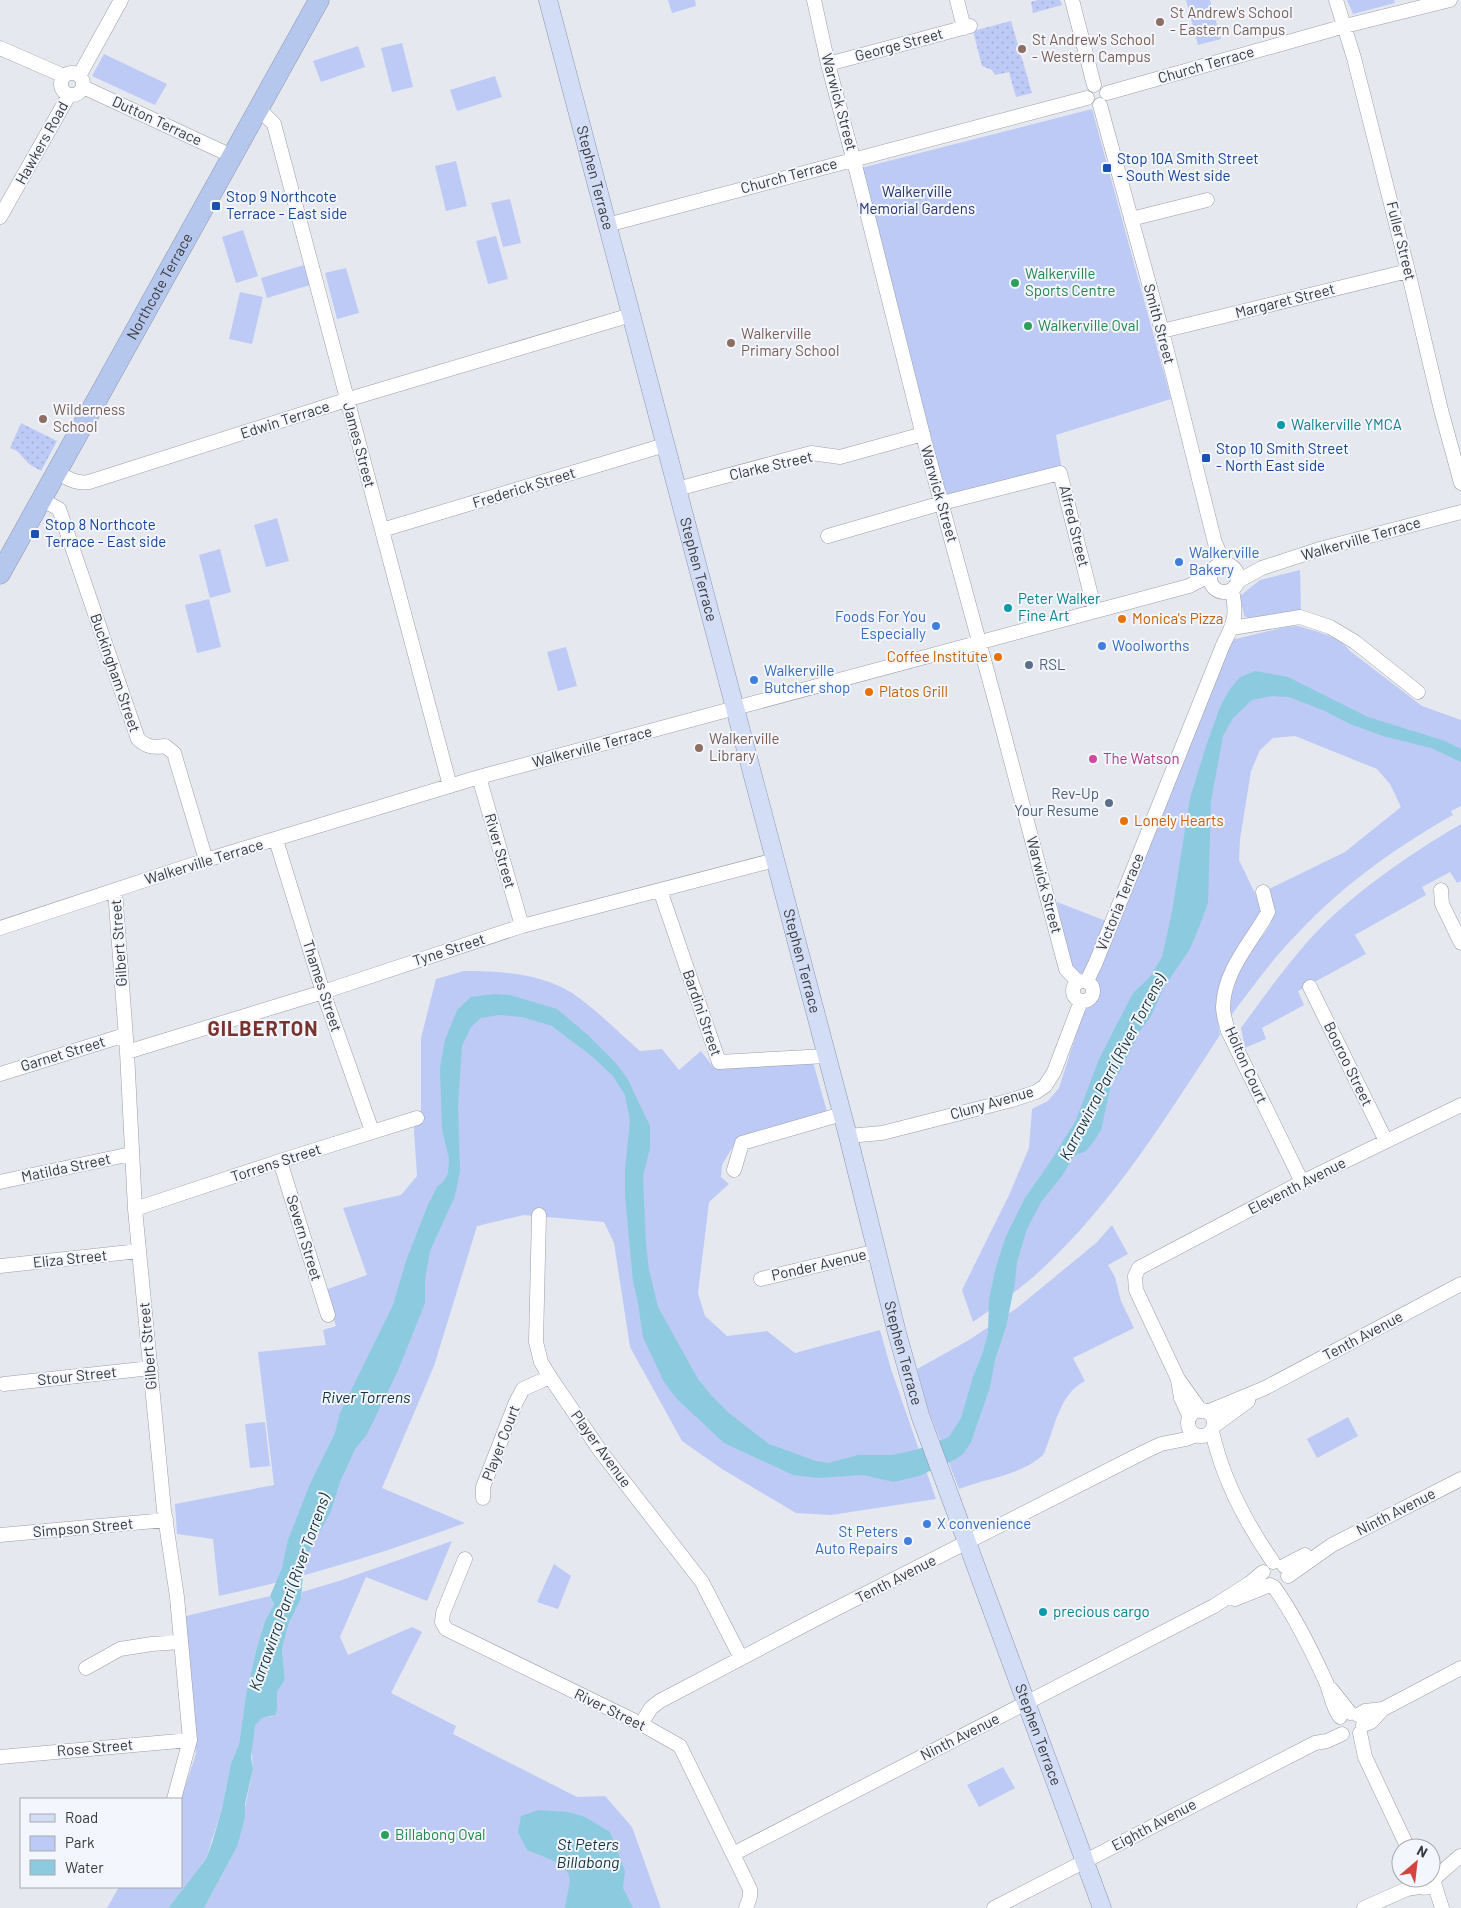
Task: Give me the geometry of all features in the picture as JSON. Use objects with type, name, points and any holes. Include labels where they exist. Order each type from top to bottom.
[{"type":"highway","name":"Northcote Terrace","points":[[0,574],[319,0]]},
{"type":"main road","name":"Stephen Terrace","points":[[548,0],[848,1136],[897,1333],[920,1414],[1102,1908]]},
{"type":"street","points":[[81,81],[73,73],[64,76],[60,83],[68,95],[76,95],[121,0]]},
{"type":"street","name":"Warwick Street","points":[[814,0],[828,64],[854,159],[923,434],[1066,969],[1082,982]]},
{"type":"street","name":"George Street","points":[[828,64],[967,27],[957,0]]},
{"type":"street","points":[[1072,0],[1094,85]]},
{"type":"street","name":"Fuller Street","points":[[1336,0],[1354,58],[1441,410],[1459,467],[1461,483]]},
{"type":"street","name":"Church Terrace","points":[[1104,99],[1345,26],[1450,0]]},
{"type":"street","points":[[0,48],[64,76]]},
{"type":"street","name":"Dutton Terrace","points":[[81,81],[232,156]]},
{"type":"street","points":[[1094,85],[1104,87],[1104,99],[1091,104],[1087,98],[1088,90],[1094,85]]},
{"type":"street","name":"Hawkers Road","points":[[0,217],[68,95]]},
{"type":"street","name":"Church Terrace","points":[[607,225],[1087,98]]},
{"type":"street","name":"Smith Street","points":[[1104,99],[1131,219],[1162,331],[1224,578]]},
{"type":"street","name":"James Street","points":[[259,109],[274,124],[450,786]]},
{"type":"street","points":[[1131,219],[1208,200]]},
{"type":"street","name":"Margaret Street","points":[[1162,331],[1408,271]]},
{"type":"street","name":"Edwin Terrace","points":[[56,472],[74,482],[89,482],[346,400],[631,314]]},
{"type":"street","name":"Clarke Street","points":[[677,489],[811,453],[840,457],[923,434]]},
{"type":"street","name":"Frederick Street","points":[[382,530],[665,445]]},
{"type":"street","name":"Alfred Street","points":[[942,503],[1060,473],[1095,610]]},
{"type":"street","name":"Buckingham Street","points":[[41,499],[59,509],[138,739],[146,746],[155,748],[165,746],[174,753],[206,860]]},
{"type":"street","points":[[828,536],[942,503]]},
{"type":"street","name":"Walkerville Terrace","points":[[0,928],[206,860],[479,777],[1095,610],[1262,568],[1320,549],[1461,512]]},
{"type":"street","name":"Victoria Terrace","points":[[1081,1001],[1088,999],[1092,994],[1092,987],[1082,982],[1096,962],[1223,645],[1232,628],[1236,612],[1224,578]]},
{"type":"street","points":[[1232,628],[1300,617],[1330,627],[1355,642],[1418,692]]},
{"type":"street","name":"River Street","points":[[479,777],[522,926]]},
{"type":"street","name":"Thames Street","points":[[276,840],[323,992],[372,1131]]},
{"type":"street","name":"Tyne Street","points":[[127,1052],[323,992],[522,926],[775,860]]},
{"type":"street","name":"Gilbert Street","points":[[115,890],[127,1052],[131,1154],[150,1368],[166,1520],[177,1597],[190,1740],[174,1798]]},
{"type":"street","name":"Bardini Street","points":[[660,890],[719,1062],[826,1056]]},
{"type":"street","points":[[1441,890],[1442,904],[1461,943]]},
{"type":"street","name":"Holton Court","points":[[1263,892],[1268,912],[1230,974],[1224,996],[1223,1009],[1228,1031],[1302,1182]]},
{"type":"street","name":"Booroo Street","points":[[1310,987],[1386,1142]]},
{"type":"street","name":"Cluny Avenue","points":[[848,1136],[882,1133],[1012,1100],[1036,1092],[1045,1086],[1054,1072],[1081,1001]]},
{"type":"street","name":"Garnet Street","points":[[0,1074],[125,1035]]},
{"type":"street","name":"Eleventh Avenue","points":[[1197,1416],[1181,1398],[1178,1379],[1136,1290],[1135,1281],[1139,1268],[1302,1182],[1461,1105]]},
{"type":"street","points":[[734,1170],[742,1144],[842,1114]]},
{"type":"street","name":"Torrens Street","points":[[136,1209],[372,1131],[418,1118]]},
{"type":"street","name":"Matilda Street","points":[[0,1182],[131,1154]]},
{"type":"street","name":"Severn Street","points":[[280,1161],[328,1315]]},
{"type":"street","name":"Player Avenue","points":[[539,1215],[536,1342],[541,1362],[601,1452],[702,1582],[741,1658]]},
{"type":"street","name":"Eliza Street","points":[[0,1266],[140,1251]]},
{"type":"street","name":"Ponder Avenue","points":[[761,1279],[877,1251]]},
{"type":"street","name":"Tenth Avenue","points":[[1161,1444],[1180,1426],[1197,1416],[1265,1388],[1461,1284]]},
{"type":"street","name":"Stour Street","points":[[4,1384],[150,1368]]},
{"type":"street","name":"Player Court","points":[[483,1498],[483,1487],[516,1402],[523,1389],[550,1377]]},
{"type":"street","name":"Tenth Avenue","points":[[1212,1428],[1265,1388]]},
{"type":"street","points":[[1222,1468],[1212,1428],[1212,1418],[1197,1416],[1189,1428],[1197,1435],[1222,1468],[1251,1528],[1259,1554],[1288,1594],[1299,1629],[1327,1685],[1335,1712],[1350,1725],[1405,1838]]},
{"type":"street","points":[[1197,1435],[1205,1435],[1212,1428]]},
{"type":"street","name":"Tenth Avenue","points":[[641,1724],[653,1705],[741,1658],[1161,1444],[1197,1435]]},
{"type":"street","name":"Ninth Avenue","points":[[733,1854],[1275,1574],[1295,1559],[1332,1545],[1461,1478]]},
{"type":"street","name":"Simpson Street","points":[[0,1535],[166,1520]]},
{"type":"street","name":"River Street","points":[[465,1559],[443,1613],[442,1622],[446,1629],[641,1724],[680,1746],[750,1888],[750,1897],[746,1908]]},
{"type":"street","points":[[86,1668],[120,1649],[181,1642]]},
{"type":"street","name":"Eighth Avenue","points":[[994,1908],[1315,1743],[1327,1741],[1350,1725],[1365,1711],[1383,1708],[1461,1668]]},
{"type":"street","name":"Rose Street","points":[[0,1757],[190,1740]]},
{"type":"street","points":[[1441,1868],[1461,1856]]},
{"type":"street","points":[[1366,1907],[1392,1888]]},
{"type":"street","points":[[1366,1907],[1409,1888]]},
{"type":"street","points":[[1430,1888],[1437,1908]]},
{"type":"street","points":[[1432,1888],[1442,1908]]},
{"type":"green space","points":[[668,0],[695,0],[696,6],[672,13]]},
{"type":"green space","points":[[1038,0],[1060,0],[1062,5],[1033,13],[1031,2]]},
{"type":"green space","points":[[1186,0],[1210,0],[1221,39],[1198,45]]},
{"type":"green space","points":[[1347,0],[1394,0],[1395,3],[1353,14]]},
{"type":"green space","points":[[1011,21],[1032,93],[1016,97],[1009,72],[995,75],[992,70],[982,66],[973,31]]},
{"type":"green space","points":[[402,43],[413,87],[392,92],[381,48]]},
{"type":"green space","points":[[358,46],[365,67],[321,82],[313,61]]},
{"type":"green space","points":[[104,54],[167,84],[155,105],[92,76]]},
{"type":"green space","points":[[495,76],[502,97],[457,111],[450,90]]},
{"type":"green space","name":"Walkerville Sports Centre","points":[[1092,109],[1171,399],[1056,435],[1062,470],[947,499],[861,168]]},
{"type":"green space","points":[[456,161],[467,206],[446,211],[435,166]]},
{"type":"green space","points":[[510,199],[521,243],[503,247],[491,203]]},
{"type":"green space","points":[[243,230],[258,276],[236,283],[222,237]]},
{"type":"green space","points":[[496,236],[508,279],[488,284],[476,241]]},
{"type":"green space","points":[[304,265],[310,285],[267,298],[261,278]]},
{"type":"green space","points":[[346,268],[359,313],[337,319],[325,273]]},
{"type":"green space","points":[[240,292],[263,297],[252,344],[229,339]]},
{"type":"green space","points":[[21,423],[57,441],[41,471],[29,464],[17,451],[10,448]]},
{"type":"green space","points":[[277,518],[289,561],[266,567],[254,525]]},
{"type":"green space","points":[[220,549],[231,592],[210,598],[199,555]]},
{"type":"green space","points":[[1300,570],[1301,611],[1252,620],[1244,616],[1240,596],[1260,580]]},
{"type":"green space","points":[[209,599],[221,647],[197,653],[185,605]]},
{"type":"green space","points":[[1298,626],[1340,641],[1350,651],[1422,706],[1461,720],[1461,806],[1451,811],[1453,815],[1411,840],[1371,868],[1315,915],[1280,953],[1230,1017],[1231,996],[1241,966],[1271,923],[1271,907],[1263,892],[1345,852],[1401,807],[1390,784],[1377,769],[1295,736],[1273,738],[1260,750],[1251,771],[1240,839],[1239,860],[1261,906],[1260,917],[1226,970],[1217,993],[1217,1016],[1220,1035],[1138,1157],[1093,1215],[1069,1242],[1035,1275],[973,1322],[962,1290],[1010,1193],[1029,1148],[1032,1109],[1048,1101],[1059,1088],[1086,1004],[1096,993],[1093,980],[1145,859],[1231,640]]},
{"type":"green space","points":[[566,647],[577,686],[558,691],[547,652]]},
{"type":"green space","points":[[1461,824],[1461,881],[1457,883],[1450,872],[1422,887],[1426,895],[1355,935],[1366,954],[1298,991],[1304,1005],[1262,1028],[1266,1039],[1245,1048],[1241,1028],[1283,972],[1325,923],[1381,876]]},
{"type":"green space","points":[[1057,902],[1106,921],[1085,974],[1074,972],[1067,955]]},
{"type":"green space","points":[[464,971],[520,974],[560,986],[590,1006],[640,1051],[662,1049],[679,1070],[701,1051],[714,1068],[813,1062],[828,1115],[738,1138],[722,1165],[721,1177],[729,1184],[709,1202],[698,1293],[705,1316],[727,1336],[767,1331],[795,1353],[880,1330],[891,1369],[936,1499],[831,1515],[796,1513],[722,1469],[682,1441],[630,1347],[614,1243],[604,1222],[524,1215],[477,1226],[434,1366],[382,1488],[465,1523],[343,1564],[219,1596],[213,1539],[177,1534],[175,1504],[274,1485],[258,1352],[326,1345],[323,1330],[336,1326],[325,1290],[367,1275],[343,1208],[401,1195],[417,1176],[414,1130],[415,1112],[421,1111],[421,1038],[436,979]]},
{"type":"green space","points":[[1112,1225],[1128,1254],[1108,1265],[1115,1277],[1121,1301],[1134,1328],[1073,1358],[1085,1381],[1077,1386],[1065,1400],[1042,1456],[1033,1463],[1013,1472],[959,1489],[927,1406],[917,1369],[969,1340],[1017,1308],[1096,1243]]},
{"type":"green space","points":[[1348,1417],[1358,1436],[1317,1458],[1307,1439]]},
{"type":"green space","points":[[265,1422],[270,1466],[250,1468],[245,1424]]},
{"type":"green space","points":[[452,1541],[427,1601],[366,1577],[340,1637],[348,1655],[412,1627],[422,1632],[391,1693],[456,1726],[453,1734],[577,1797],[605,1796],[632,1827],[661,1908],[204,1908],[237,1847],[253,1769],[253,1731],[259,1719],[272,1716],[277,1710],[277,1692],[285,1680],[282,1649],[289,1623],[301,1599],[302,1592],[342,1580]]},
{"type":"green space","points":[[554,1564],[571,1576],[558,1609],[537,1602]]},
{"type":"green space","points":[[270,1596],[274,1604],[265,1621],[257,1647],[246,1694],[239,1744],[231,1763],[222,1808],[206,1859],[168,1908],[107,1908],[118,1888],[182,1888],[181,1798],[196,1754],[182,1617]]},
{"type":"green space","points":[[1003,1767],[1015,1788],[979,1807],[967,1785]]},
{"type":"water","name":"River Torrens","points":[[1255,671],[1288,677],[1368,717],[1445,741],[1461,749],[1461,762],[1431,748],[1383,736],[1350,724],[1325,711],[1289,697],[1272,696],[1252,700],[1233,718],[1223,736],[1211,801],[1208,903],[1190,949],[1164,987],[1151,1016],[1140,1031],[1111,1085],[1101,1130],[1086,1151],[1074,1156],[1062,1176],[1041,1202],[1027,1229],[1017,1262],[1015,1283],[1006,1327],[995,1360],[990,1387],[971,1442],[964,1453],[956,1459],[919,1476],[894,1482],[863,1475],[819,1478],[793,1475],[724,1443],[677,1399],[664,1382],[643,1337],[633,1281],[625,1196],[625,1169],[630,1121],[625,1095],[613,1076],[593,1057],[552,1026],[522,1017],[499,1015],[481,1018],[471,1027],[462,1046],[458,1106],[460,1171],[455,1196],[430,1251],[425,1280],[425,1303],[397,1373],[366,1436],[355,1449],[340,1482],[331,1511],[304,1561],[301,1599],[289,1623],[282,1649],[285,1680],[277,1692],[277,1710],[275,1715],[262,1718],[255,1725],[251,1758],[253,1769],[245,1804],[245,1817],[237,1847],[204,1908],[168,1908],[206,1859],[212,1843],[222,1808],[231,1763],[239,1744],[246,1694],[257,1647],[265,1621],[274,1604],[270,1596],[282,1568],[288,1540],[310,1484],[335,1433],[340,1413],[393,1305],[406,1261],[427,1207],[437,1187],[444,1181],[448,1173],[449,1159],[442,1129],[440,1068],[445,1040],[457,1010],[471,997],[494,994],[510,995],[557,1009],[589,1036],[615,1062],[627,1078],[650,1126],[650,1148],[643,1176],[646,1244],[649,1270],[658,1307],[698,1379],[729,1413],[769,1444],[816,1461],[828,1463],[858,1455],[892,1455],[916,1450],[949,1437],[961,1418],[973,1377],[983,1352],[988,1333],[989,1299],[996,1267],[1006,1236],[1025,1198],[1076,1120],[1099,1059],[1133,993],[1149,978],[1162,957],[1172,912],[1190,798],[1207,743],[1220,707],[1230,689],[1240,677]]},
{"type":"water","name":"St Peters Billabong","points":[[539,1810],[568,1812],[585,1817],[610,1832],[625,1871],[623,1888],[633,1908],[565,1908],[570,1881],[569,1875],[560,1865],[527,1850],[518,1832],[521,1816]]},
{"type":"place","name":"St Andrew's School - Eastern Campus","points":[[1160,22]]},
{"type":"place","name":"St Andrew's School - Western Campus","points":[[1022,49]]},
{"type":"place","name":"Stop 10A Smith Street - South West side","points":[[1107,168]]},
{"type":"place","name":"Stop 9 Northcote Terrace - East side","points":[[216,206]]},
{"type":"place","name":"Walkerville Sports Centre","points":[[1015,283]]},
{"type":"place","name":"Walkerville Oval","points":[[1028,326]]},
{"type":"place","name":"Walkerville Primary School","points":[[731,343]]},
{"type":"place","name":"Wilderness School","points":[[43,419]]},
{"type":"place","name":"Walkerville YMCA","points":[[1281,425]]},
{"type":"place","name":"Stop 10 Smith Street - North East side","points":[[1206,458]]},
{"type":"place","name":"Stop 8 Northcote Terrace - East side","points":[[35,534]]},
{"type":"place","name":"Walkerville Bakery","points":[[1179,562]]},
{"type":"place","name":"Peter Walker Fine Art","points":[[1008,608]]},
{"type":"place","name":"Monica's Pizza","points":[[1122,619]]},
{"type":"place","name":"Foods For You Especially","points":[[936,626]]},
{"type":"place","name":"Woolworths","points":[[1102,646]]},
{"type":"place","name":"Coffee Institute","points":[[998,657]]},
{"type":"place","name":"RSL","points":[[1029,665]]},
{"type":"place","name":"Walkerville Butcher shop","points":[[754,680]]},
{"type":"place","name":"Platos Grill","points":[[869,692]]},
{"type":"place","name":"Walkerville Library","points":[[699,748]]},
{"type":"place","name":"The Watson","points":[[1093,759]]},
{"type":"place","name":"Rev-Up Your Resume","points":[[1109,803]]},
{"type":"place","name":"Lonely Hearts","points":[[1124,821]]},
{"type":"place","name":"X convenience","points":[[927,1524]]},
{"type":"place","name":"St Peters Auto Repairs","points":[[908,1541]]},
{"type":"place","name":"precious cargo","points":[[1043,1612]]},
{"type":"place","name":"Billabong Oval","points":[[385,1835]]},
{"type":"district","name":"GILBERTON","points":[[263,1029]]},
{"type":"park label","name":"Walkerville Memorial Gardens","points":[[917,200]]},
{"type":"water label","name":"Karrawirra Parri (River Torrens)","points":[[1112,1067]]},
{"type":"water label","name":"Karrawirra Parri (River Torrens)","points":[[289,1592]]}]
